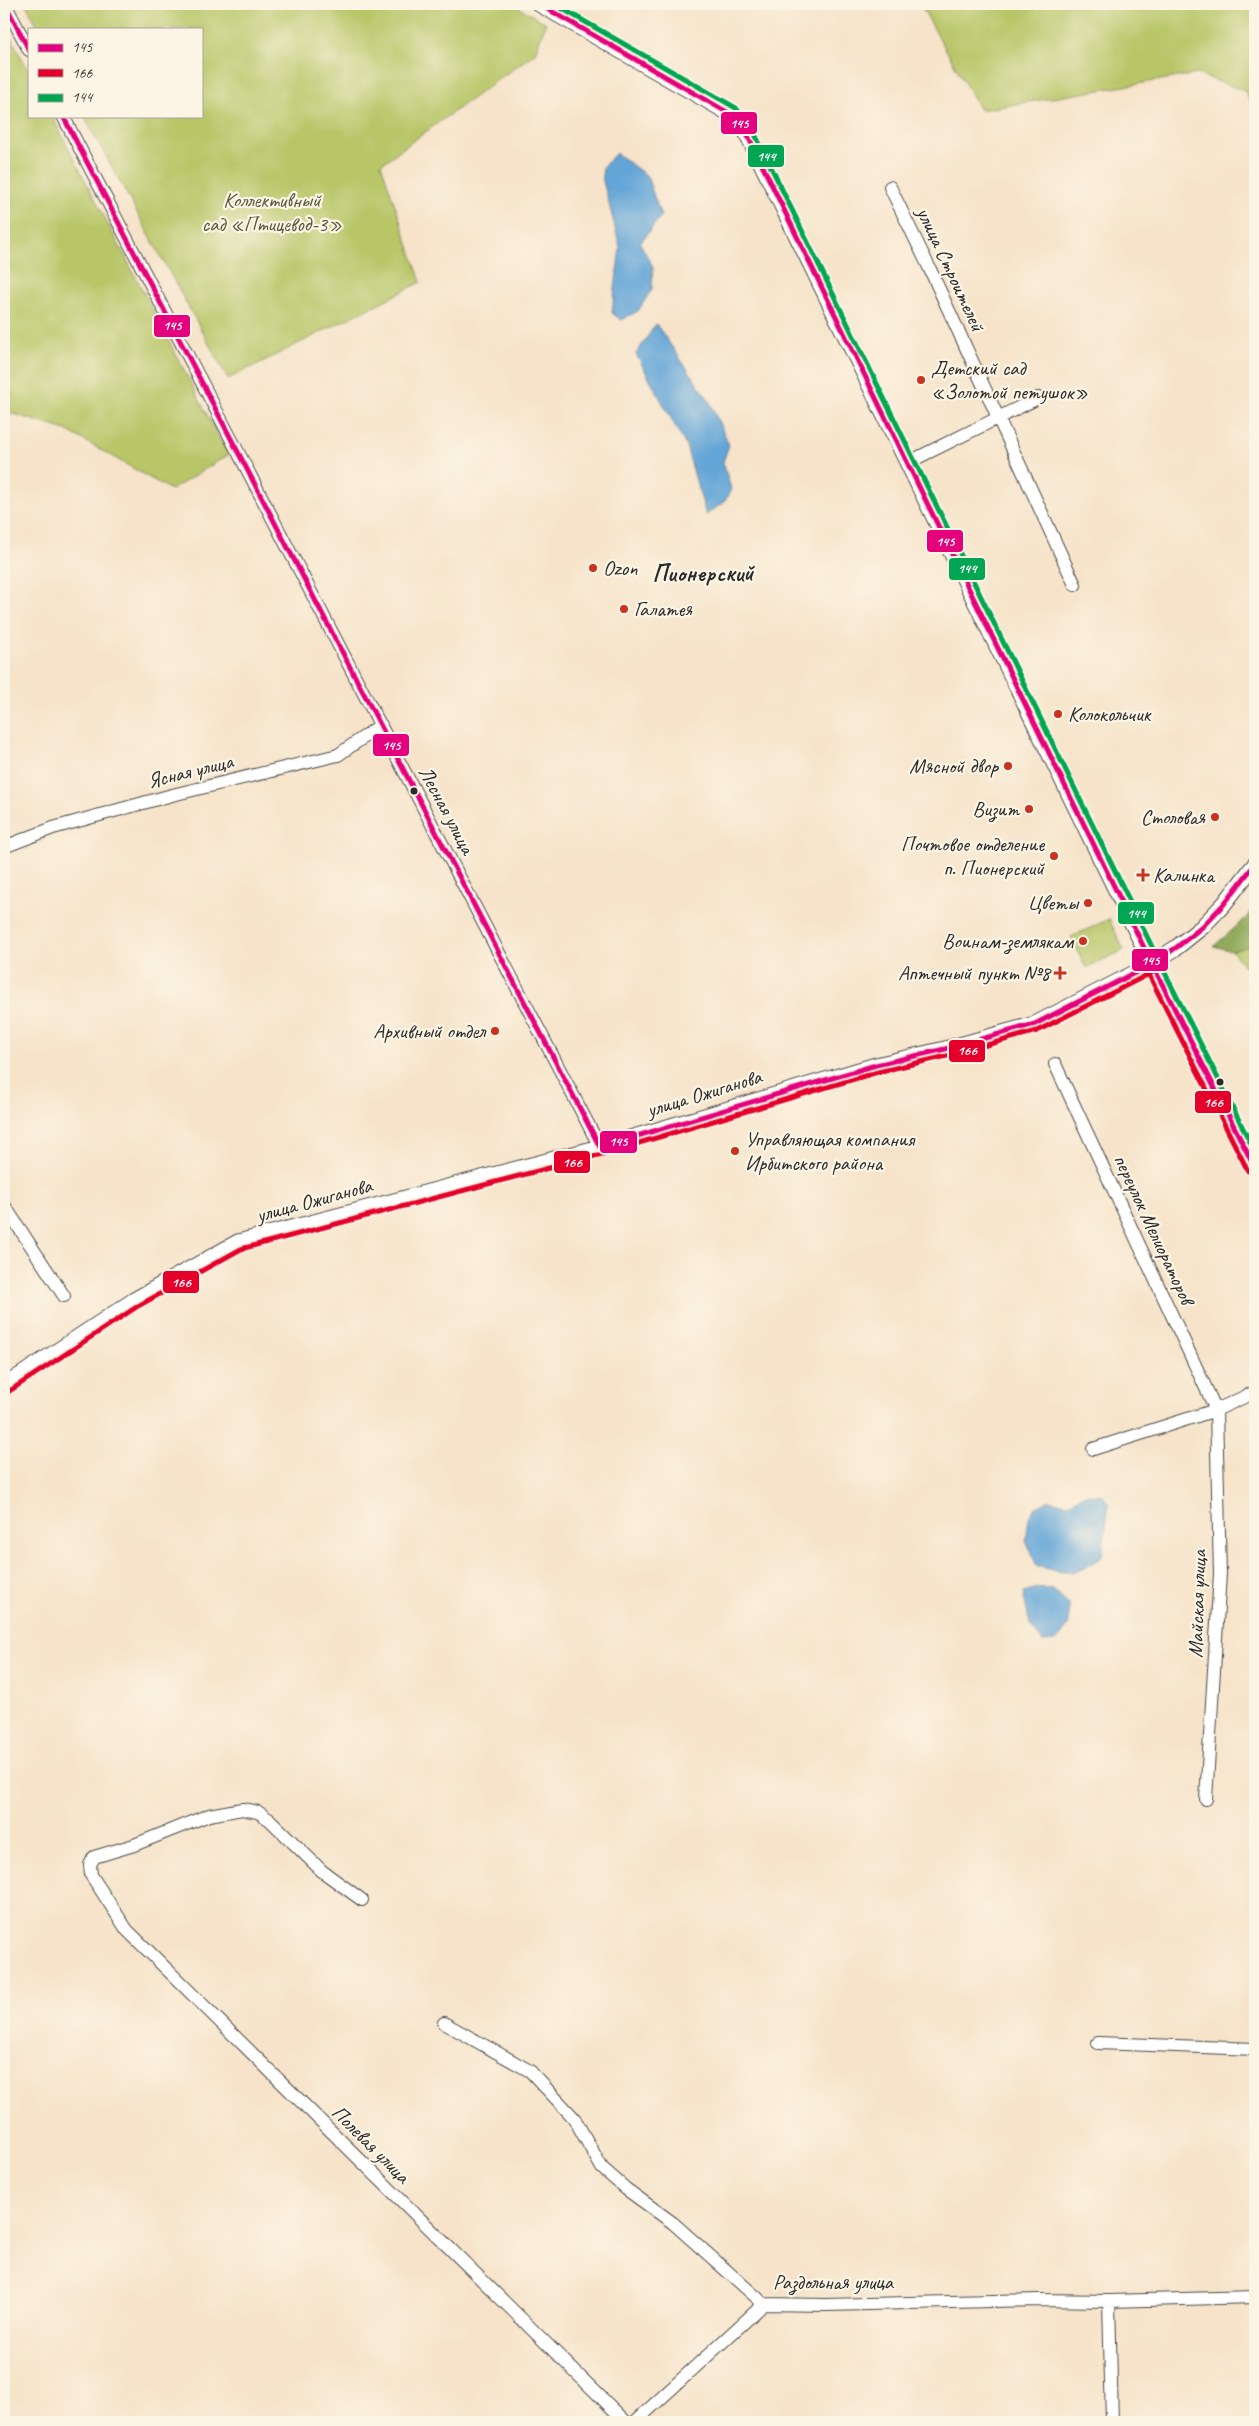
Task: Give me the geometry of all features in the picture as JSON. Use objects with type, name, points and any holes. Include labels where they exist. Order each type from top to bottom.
[{"type":"street","points":[[5,4],[28,48]]},
{"type":"street","points":[[539,4],[732,115],[745,130],[1152,964],[1255,1168]]},
{"type":"street","name":"Лесная улица","points":[[64,118],[600,1146]]},
{"type":"street","name":"улица Строителей","points":[[890,187],[928,264],[1075,585]]},
{"type":"street","points":[[907,463],[1038,398]]},
{"type":"street","name":"Ясная улица","points":[[4,847],[53,828],[163,797],[338,755],[381,725]]},
{"type":"street","name":"улица Ожиганова","points":[[4,1386],[134,1300],[238,1242],[600,1146],[876,1065],[945,1049],[1035,1024],[1152,964],[1202,927],[1224,904],[1255,864]]},
{"type":"street","name":"переулок Мелиораторов","points":[[1055,1064],[1216,1410]]},
{"type":"street","points":[[4,1205],[64,1296]]},
{"type":"street","points":[[1092,1449],[1216,1410],[1255,1392]]},
{"type":"street","name":"Майская улица","points":[[1206,1799],[1220,1574],[1216,1410]]},
{"type":"street","name":"Полевая улица","points":[[362,1900],[322,1871],[270,1820],[258,1812],[242,1809],[209,1815],[134,1845],[94,1857],[90,1865],[91,1875],[127,1930],[626,2422]]},
{"type":"street","name":"Раздольная улица","points":[[444,2023],[530,2071],[574,2118],[602,2168],[626,2189],[673,2223],[764,2304],[826,2305],[1039,2300],[1109,2301],[1255,2297]]},
{"type":"street","points":[[1098,2043],[1255,2049]]},
{"type":"street","points":[[1109,2301],[1112,2422]]},
{"type":"street","points":[[635,2422],[764,2304]]},
{"type":"green space","name":"Коллективный сад «Птицевод-3»","points":[[26,4],[513,4],[546,23],[535,53],[381,164],[421,282],[228,379],[85,118],[202,118],[202,28],[38,28]]},
{"type":"green space","points":[[920,4],[1255,4],[1255,112],[1245,91],[1197,74],[980,110]]},
{"type":"green space","points":[[4,24],[28,70],[28,118],[53,118],[228,455],[171,490],[66,430],[4,411]]},
{"type":"green space","points":[[1255,905],[1255,944],[1232,951],[1214,946],[1246,918]]},
{"type":"green space","points":[[1109,919],[1124,950],[1086,968],[1071,937]]},
{"type":"green space","points":[[1255,944],[1255,991],[1245,967],[1232,951]]},
{"type":"water","points":[[616,153],[647,176],[661,216],[640,243],[653,267],[652,289],[638,311],[621,320],[612,313],[620,247],[602,177],[603,167]]},
{"type":"water","points":[[656,324],[709,400],[729,445],[723,462],[731,489],[725,501],[706,515],[686,446],[636,354]]},
{"type":"water","points":[[1086,1494],[1102,1495],[1109,1504],[1102,1556],[1079,1571],[1064,1572],[1037,1566],[1026,1541],[1029,1517],[1035,1508],[1050,1500],[1067,1504]]},
{"type":"water","points":[[1037,1588],[1053,1590],[1069,1604],[1069,1624],[1057,1641],[1043,1642],[1030,1625],[1023,1593]]},
{"type":"transit line","name":"145","points":[[5,4],[28,48]]},
{"type":"transit line","name":"145","points":[[539,4],[732,115],[745,130],[1152,964],[1255,1168]]},
{"type":"transit line","name":"144","points":[[554,4],[736,108],[751,126],[1159,961],[1255,1152]]},
{"type":"transit line","name":"145","points":[[64,118],[600,1147],[876,1065],[945,1049],[1035,1024],[1152,964],[1177,947],[1202,927],[1224,904],[1255,864]]},
{"type":"transit line","name":"166","points":[[1145,967],[1248,1171]]},
{"type":"transit line","name":"166","points":[[8,1392],[138,1306],[241,1249],[602,1154],[878,1072],[947,1056],[1037,1031],[1155,971]]},
{"type":"place","name":"Детский сад «Золотой петушок»","points":[[921,380]]},
{"type":"place","name":"Ozon","points":[[593,568]]},
{"type":"place","name":"Галатея","points":[[624,609]]},
{"type":"place","name":"Колокольчик","points":[[1058,714]]},
{"type":"place","name":"Мясной двор","points":[[1008,766]]},
{"type":"place","name":"Визит","points":[[1029,809]]},
{"type":"place","name":"Столовая","points":[[1215,817]]},
{"type":"place","name":"Почтовое отделение п. Пионерский","points":[[1054,856]]},
{"type":"place","name":"Калинка","points":[[1143,875]]},
{"type":"place","name":"Цветы","points":[[1088,903]]},
{"type":"place","name":"Воинам-землякам","points":[[1083,941]]},
{"type":"place","name":"Аптечный пункт №8","points":[[1060,973]]},
{"type":"place","name":"Архивный отдел","points":[[495,1031]]},
{"type":"place","name":"Управляющая компания Ирбитского района","points":[[735,1151]]},
{"type":"district","name":"Пионерский","points":[[703,573]]}]
